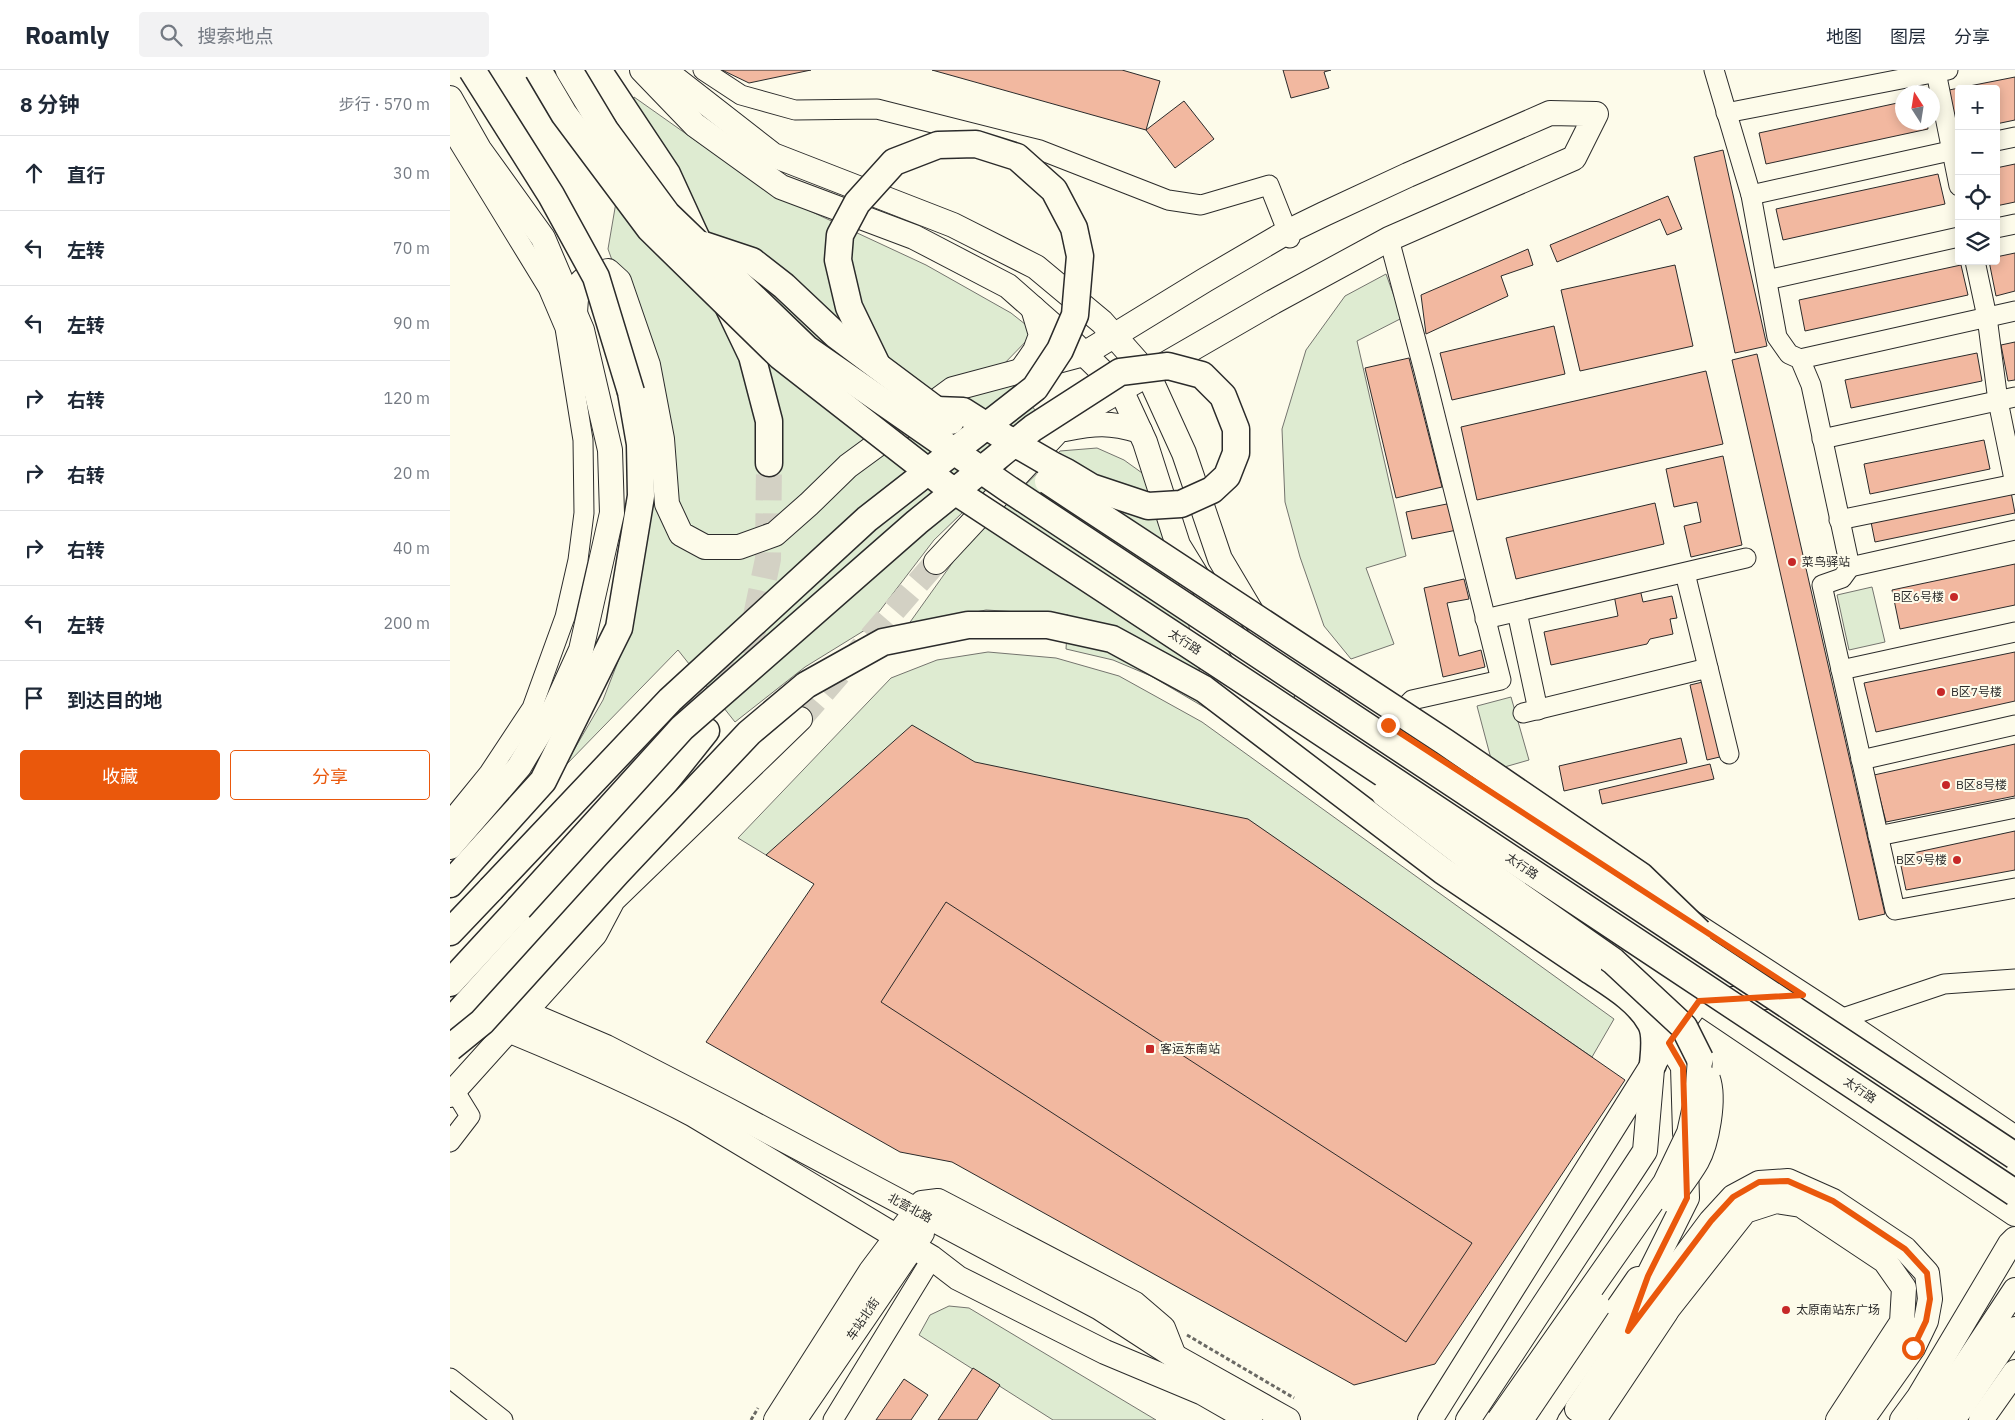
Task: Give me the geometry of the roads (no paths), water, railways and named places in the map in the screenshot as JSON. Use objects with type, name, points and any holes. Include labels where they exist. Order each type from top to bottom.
[{"type":"highway","points":[[450,884],[543,781],[619,628],[641,496],[640,444],[631,392],[596,277],[551,195],[472,70]]},
{"type":"highway","name":"太行路","points":[[538,70],[564,114],[650,230],[780,356],[944,484],[2015,1193]]},
{"type":"highway","points":[[569,70],[605,130],[667,214],[807,350],[1046,514],[2015,1156]]},
{"type":"highway","points":[[598,70],[667,174],[752,356],[769,421],[769,463]]},
{"type":"highway","points":[[450,932],[670,700],[866,519],[1035,388],[1060,350],[1076,315],[1080,256],[1074,228],[1054,190],[1017,157],[976,144],[938,145],[894,162],[857,203],[840,235],[838,260],[848,308],[877,365]]},
{"type":"highway","points":[[697,243],[752,261],[784,286],[836,336],[958,426],[1066,493],[1445,742],[1641,876],[1748,979]]},
{"type":"highway","points":[[450,983],[682,728],[924,516],[994,459],[1010,447],[1018,441],[1033,428],[1120,372],[1168,366],[1202,375],[1224,396],[1236,429],[1236,453],[1227,476],[1212,490],[1181,504],[1148,506],[1091,487],[1074,477],[1054,466],[1037,456],[1021,447],[1012,442],[963,411],[936,410]]},
{"type":"highway","points":[[450,1048],[482,1022],[617,873],[748,733],[806,685],[883,642],[968,625],[1048,625],[1112,639],[1204,689],[1443,871],[1627,996],[1651,1023],[1654,1047],[1653,1064]]},
{"type":"highway","points":[[1262,693],[1369,782],[1489,874],[1614,960],[1684,1026],[1700,1059]]},
{"type":"highway","points":[[450,1022],[650,801],[706,731]]},
{"type":"highway","points":[[1588,969],[1699,1001]]},
{"type":"main road","points":[[642,70],[695,125],[781,187],[914,237],[1008,286],[1084,354],[1120,390],[1140,431],[1178,545],[1257,674],[1477,852],[2015,1214]]},
{"type":"main road","points":[[664,70],[773,154],[953,226],[1036,267],[1102,322],[1148,374],[1184,453],[1220,559],[1267,638],[1326,689],[1388,725],[1840,1019],[2015,1138]]},
{"type":"main road","points":[[450,98],[479,149],[543,238],[582,330],[610,450],[612,513],[581,650],[555,707],[519,767],[450,847]]},
{"type":"main road","points":[[575,313],[577,289],[587,276],[608,271],[619,281],[648,365],[662,439],[667,504],[681,534],[705,548],[738,547],[775,534],[810,504],[848,466],[953,389],[1084,354],[1286,230],[1550,114],[1596,114],[1574,158],[1389,239],[1273,302],[1067,421],[936,562]]},
{"type":"main road","points":[[1021,371],[1035,351],[1040,335],[1033,308]]},
{"type":"main road","points":[[1058,430],[1095,423],[1121,426],[1140,431]]},
{"type":"main road","points":[[452,1092],[595,934],[613,900],[800,719]]},
{"type":"main road","points":[[1699,1001],[1803,995]]},
{"type":"main road","points":[[1430,1420],[1653,1064],[1699,1001]]},
{"type":"main road","name":"北营北路","points":[[524,1012],[575,1033],[674,1081],[1100,1308],[1174,1356],[1288,1420]]},
{"type":"main road","points":[[1586,1414],[1628,1331],[1648,1276],[1687,1198],[1683,1067],[1669,1043],[1649,1021]]},
{"type":"main road","points":[[508,1030],[600,1069],[668,1101],[914,1247],[958,1278],[1105,1352],[1203,1393],[1250,1420]]},
{"type":"main road","points":[[1499,1420],[1665,1183],[1689,1132],[1697,1097],[1700,1059]]},
{"type":"main road","points":[[1521,1420],[1698,1160],[1711,1115],[1711,1088],[1700,1059]]},
{"type":"main road","points":[[1468,1420],[1645,1151],[1653,1064]]},
{"type":"main road","points":[[1628,1331],[1688,1254],[1711,1221],[1733,1197],[1759,1182],[1788,1181],[1833,1201],[1905,1249],[1927,1273],[1930,1299],[1926,1321],[1913,1348],[1862,1420]]},
{"type":"main road","points":[[1586,1414],[1745,1211],[1776,1200],[1802,1205],[1885,1261],[1904,1288],[1902,1322],[1838,1420]]},
{"type":"main road","points":[[924,1215],[922,1203],[938,1201],[1135,1304],[1163,1328],[1174,1356]]},
{"type":"main road","name":"车站北街","points":[[795,1420],[914,1247],[924,1215]]},
{"type":"main road","points":[[1543,1420],[1548,1409],[1667,1238]]},
{"type":"main road","points":[[1902,1420],[1920,1397],[2010,1244],[2015,1239]]},
{"type":"main road","points":[[958,1278],[948,1262],[945,1252],[956,1242],[976,1242]]},
{"type":"main road","points":[[776,1420],[871,1271],[914,1247]]},
{"type":"main road","points":[[1929,1420],[2015,1290]]},
{"type":"main road","points":[[1628,1331],[1667,1310]]},
{"type":"main road","points":[[1953,1420],[2015,1329]]},
{"type":"main road","points":[[1981,1420],[2015,1372]]},
{"type":"street","points":[[703,70],[741,95],[795,110],[877,110],[1040,150],[1168,200],[1201,205],[1269,185],[1286,230]]},
{"type":"street","points":[[1726,113],[1942,71],[1955,150],[1751,195]]},
{"type":"street","points":[[1716,78],[1751,195],[1777,337],[1789,354],[1800,359],[2015,311]]},
{"type":"street","points":[[450,128],[548,288],[565,328],[583,440],[584,513],[578,560],[564,617],[532,708],[489,773],[450,821]]},
{"type":"street","points":[[2000,140],[2015,138]]},
{"type":"street","points":[[2000,227],[2015,224]]},
{"type":"street","points":[[1767,280],[1955,238]]},
{"type":"street","points":[[1388,725],[1412,700],[1501,680],[1389,239]]},
{"type":"street","points":[[1839,520],[2015,484],[2007,399],[1976,265]]},
{"type":"street","points":[[1800,359],[1811,385],[1850,567]]},
{"type":"street","points":[[1822,440],[2007,399]]},
{"type":"street","points":[[2015,530],[1850,567],[1842,578],[1822,586],[1895,910],[2015,890]]},
{"type":"street","points":[[1485,619],[1746,558]]},
{"type":"street","points":[[1685,573],[1730,754]]},
{"type":"street","points":[[1516,612],[1531,712],[1708,668]]},
{"type":"street","points":[[1841,670],[2015,632]]},
{"type":"street","points":[[1861,760],[2015,725]]},
{"type":"street","points":[[1878,836],[2015,808]]},
{"type":"street","points":[[1840,1019],[1944,984],[2015,979]]},
{"type":"street","points":[[450,1142],[470,1116],[452,1092]]},
{"type":"street","points":[[833,1420],[914,1247]]},
{"type":"street","points":[[450,1378],[503,1420]]},
{"type":"tunnel","points":[[727,688],[751,640],[768,559],[769,463]]},
{"type":"tunnel","points":[[800,719],[936,562]]},
{"type":"place","name":"菜鸟驿站","points":[[1792,562]]},
{"type":"place","name":"B区6号楼","points":[[1954,597]]},
{"type":"place","name":"B区7号楼","points":[[1941,692]]},
{"type":"place","name":"B区8号楼","points":[[1946,785]]},
{"type":"place","name":"B区9号楼","points":[[1957,860]]},
{"type":"place","name":"客运东南站","points":[[1150,1049]]},
{"type":"place","name":"太原南站东广场","points":[[1786,1310]]}]
